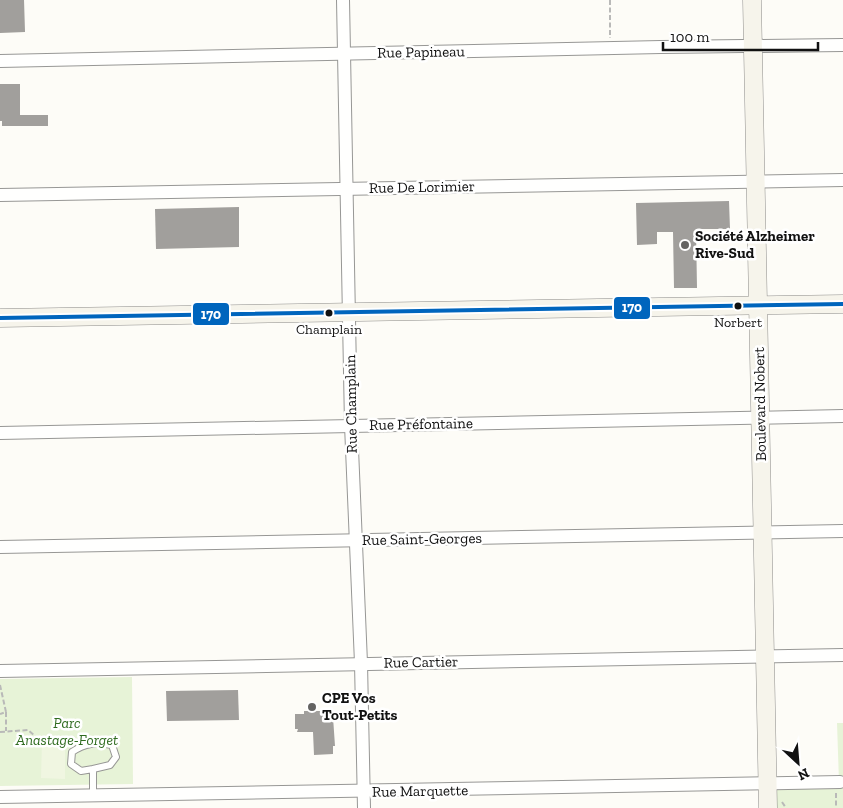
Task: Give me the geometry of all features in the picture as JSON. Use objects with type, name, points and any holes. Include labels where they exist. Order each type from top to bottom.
[{"type":"street","name":"Rue Champlain","points":[[343,0],[351,426],[361,663],[364,808]]},
{"type":"street","name":"Boulevard Nobert","points":[[752,0],[768,808]]},
{"type":"street","name":"Rue Papineau","points":[[0,61],[843,45]]},
{"type":"street","name":"Rue De Lorimier","points":[[0,195],[843,180]]},
{"type":"street","points":[[0,318],[843,304]]},
{"type":"street","name":"Rue Préfontaine","points":[[0,433],[843,416]]},
{"type":"street","name":"Rue Saint-Georges","points":[[0,547],[843,531]]},
{"type":"street","name":"Rue Cartier","points":[[0,671],[843,655]]},
{"type":"street","name":"Rue Marquette","points":[[0,797],[840,782]]},
{"type":"lane","points":[[98,743],[112,745],[116,757],[110,766],[93,769],[81,771],[71,764],[72,752],[83,744],[98,743]]},
{"type":"lane","points":[[93,769],[93,796]]},
{"type":"path","points":[[610,0],[610,48]]},
{"type":"path","points":[[0,685],[6,712],[6,731]]},
{"type":"path","points":[[0,714],[6,712]]},
{"type":"path","points":[[0,732],[28,730],[42,742],[65,743],[72,752]]},
{"type":"path","points":[[836,808],[836,793],[840,782]]},
{"type":"green space","name":"Parc Anastage-Forget","points":[[132,677],[133,784],[0,786],[0,679]]},
{"type":"green space","points":[[837,723],[843,723],[843,808],[769,808],[767,782],[839,782]]},
{"type":"green space","points":[[42,742],[65,743],[65,779],[41,778]]},
{"type":"building","points":[[0,0],[24,0],[25,32],[0,33]]},
{"type":"building","points":[[0,84],[20,84],[20,115],[48,115],[48,126],[2,126],[2,121],[0,121]]},
{"type":"building","name":"Société Alzheimer Rive-Sud","points":[[729,201],[730,229],[696,229],[697,288],[674,288],[673,232],[657,232],[657,244],[637,245],[636,203]]},
{"type":"building","points":[[239,207],[239,247],[156,249],[155,209]]},
{"type":"building","points":[[238,690],[239,720],[167,721],[166,691]]},
{"type":"building","points":[[304,711],[323,711],[323,714],[330,713],[333,717],[335,746],[333,746],[333,754],[314,755],[313,732],[297,732],[298,729],[295,729],[295,714],[304,714]]},
{"type":"transit line","name":"170","points":[[0,318],[843,304]]},
{"type":"place","name":"Société Alzheimer Rive-Sud","points":[[685,245]]},
{"type":"place","name":"Norbert","points":[[738,306]]},
{"type":"place","name":"Champlain","points":[[329,313]]},
{"type":"place","name":"CPE Vos Tout-Petits","points":[[312,707]]}]
